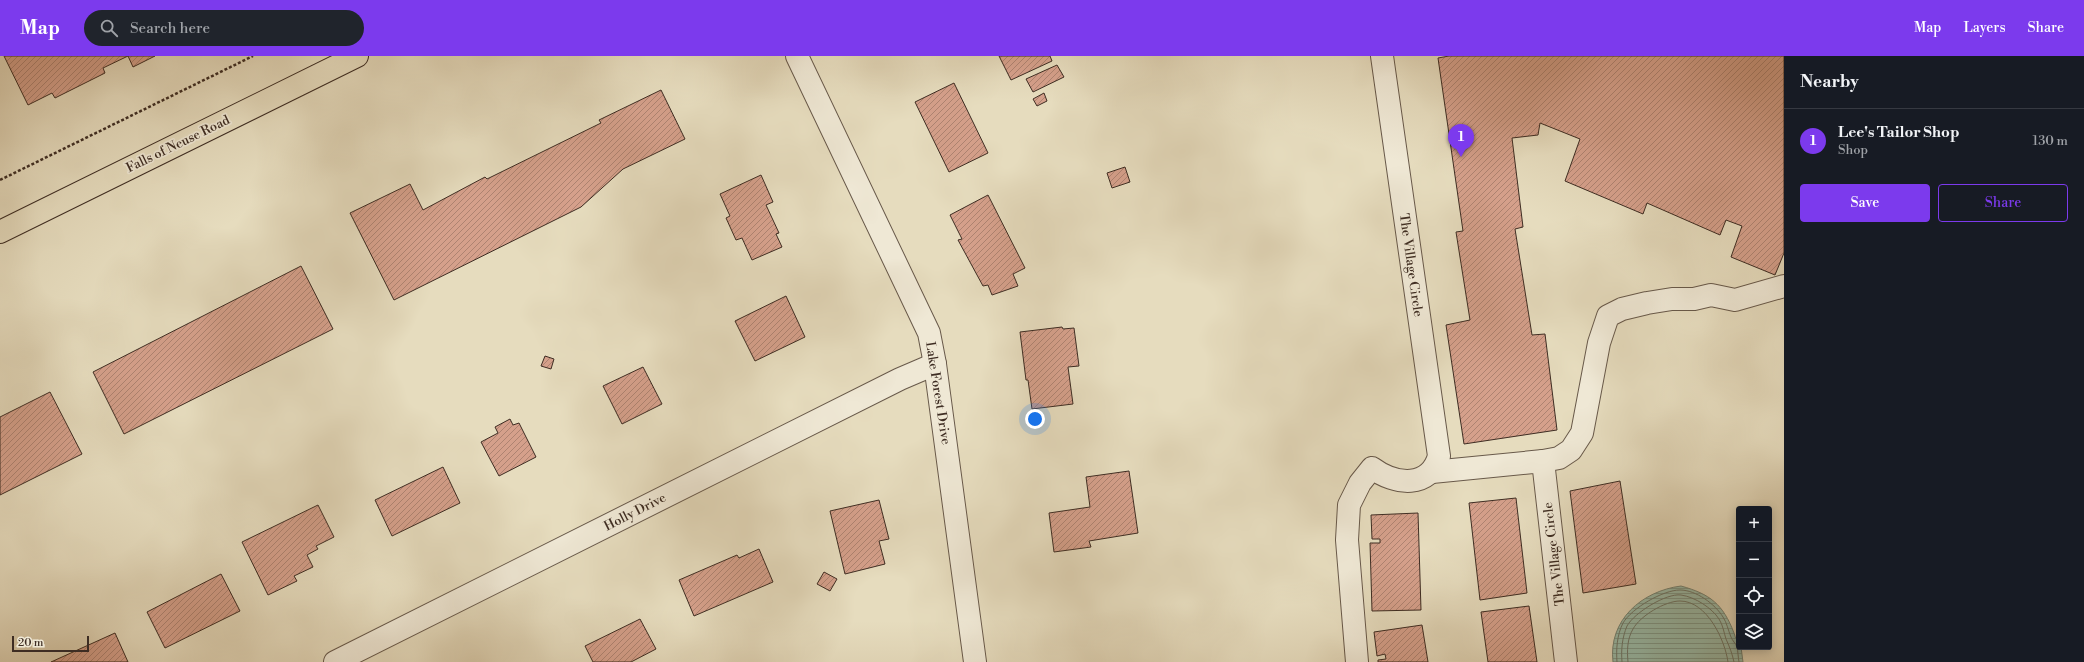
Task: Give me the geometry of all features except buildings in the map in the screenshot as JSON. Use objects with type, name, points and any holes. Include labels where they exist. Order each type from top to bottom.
[{"type":"main road","name":"Falls of Neuse Road","points":[[0,232],[357,56]]},
{"type":"street","name":"Lake Forest Drive","points":[[797,56],[914,298],[928,333],[935,364],[975,662]]},
{"type":"street","name":"The Village Circle","points":[[1382,56],[1439,456],[1437,465],[1432,472]]},
{"type":"street","points":[[1357,662],[1347,540],[1349,505],[1360,483],[1372,468],[1382,475],[1396,481],[1404,481],[1415,480],[1432,472],[1543,462],[1559,458],[1571,450],[1582,433],[1599,343],[1608,316],[1622,309],[1647,303],[1672,299],[1694,299],[1711,295],[1735,300],[1784,286]]},
{"type":"street","name":"Holly Drive","points":[[335,662],[900,379],[935,364]]},
{"type":"street","name":"The Village Circle","points":[[1543,462],[1566,662]]},
{"type":"path","points":[[0,180],[253,56]]},
{"type":"water","points":[[1681,586],[1691,589],[1708,597],[1720,607],[1730,623],[1736,638],[1736,650],[1741,650],[1743,662],[1613,662],[1613,647],[1616,633],[1630,610],[1653,594]]},
{"type":"place","name":"Lee's Tailor Shop","points":[[1461,157]]}]
